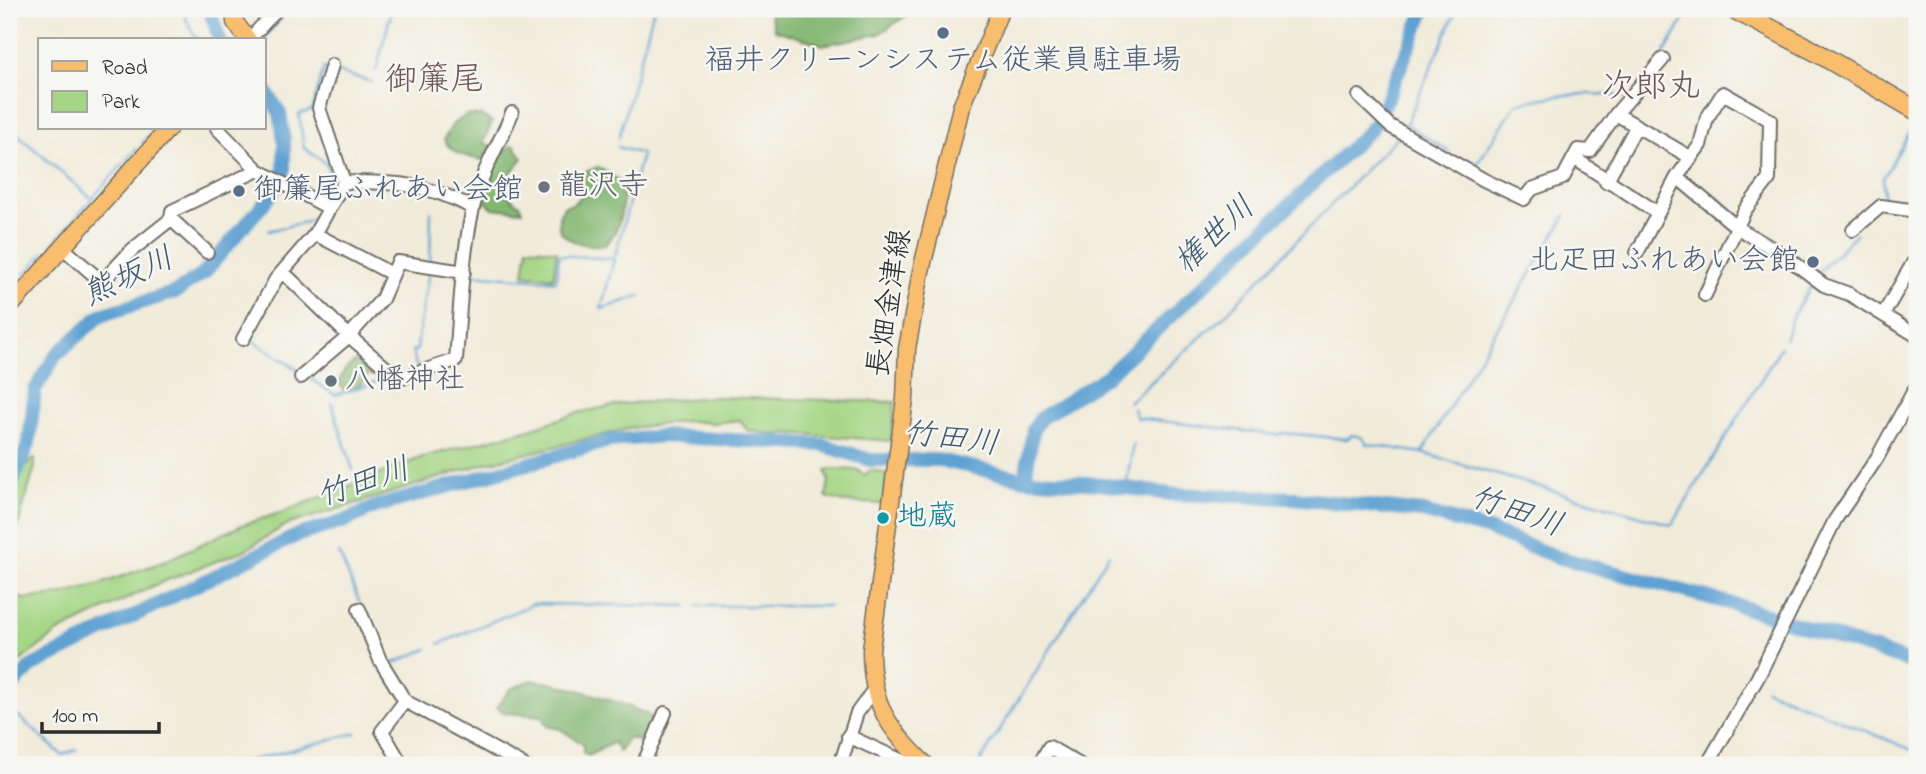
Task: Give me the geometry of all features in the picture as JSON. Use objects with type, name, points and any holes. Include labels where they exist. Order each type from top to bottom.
[{"type":"highway","points":[[1733,9],[1816,52],[1917,111]]},
{"type":"main road","points":[[233,9],[235,23],[246,38]]},
{"type":"main road","name":"長畑金津線","points":[[926,765],[897,737],[874,689],[872,650],[905,399],[907,349],[931,228],[961,107],[1001,9]]},
{"type":"main road","points":[[9,307],[167,130]]},
{"type":"street","points":[[250,38],[276,9]]},
{"type":"street","points":[[1359,96],[1390,126],[1484,180],[1524,199],[1532,189],[1563,178],[1578,150],[1590,151],[1616,114],[1663,59]]},
{"type":"street","points":[[243,340],[276,279],[284,273],[314,234],[344,182],[319,108],[332,65]]},
{"type":"street","points":[[1637,253],[1677,177],[1700,145],[1707,118],[1723,93],[1770,120],[1769,179],[1745,210],[1704,295]]},
{"type":"street","points":[[284,273],[349,336],[399,379],[456,360],[472,208],[485,168],[496,153],[512,113]]},
{"type":"street","points":[[1616,114],[1690,157]]},
{"type":"street","points":[[1606,182],[1636,127]]},
{"type":"street","points":[[219,130],[258,170],[329,208]]},
{"type":"street","points":[[1574,158],[1606,182],[1658,213]]},
{"type":"street","points":[[63,248],[102,282],[132,250],[171,219],[172,211],[258,170]]},
{"type":"street","points":[[1677,177],[1738,228],[1824,285],[1849,294],[1917,336]]},
{"type":"street","points":[[344,182],[410,183],[428,187],[472,208]]},
{"type":"street","points":[[1853,230],[1881,206],[1917,211]]},
{"type":"street","points":[[171,219],[207,251]]},
{"type":"street","points":[[314,234],[392,274]]},
{"type":"street","points":[[301,377],[349,336],[382,299],[398,262],[464,272]]},
{"type":"street","points":[[1883,315],[1913,263],[1917,263]]},
{"type":"street","points":[[1707,765],[1758,677],[1835,520],[1877,458],[1917,385]]},
{"type":"street","points":[[1899,414],[1917,397]]},
{"type":"street","points":[[359,609],[380,660],[405,701],[515,764]]},
{"type":"street","points":[[840,765],[857,713],[874,689]]},
{"type":"street","points":[[402,765],[382,731],[405,701]]},
{"type":"street","points":[[643,765],[665,713]]},
{"type":"street","points":[[848,736],[911,765]]},
{"type":"street","points":[[1039,765],[1049,747],[1080,765]]},
{"type":"green space","points":[[768,9],[916,9],[879,34],[823,45],[775,30]]},
{"type":"green space","points":[[467,115],[482,116],[492,122],[483,143],[493,146],[482,160],[455,151],[444,139],[453,124]]},
{"type":"green space","points":[[514,145],[523,158],[508,178],[506,194],[520,205],[522,211],[493,208],[483,200],[492,168],[501,154]]},
{"type":"green space","points":[[598,167],[620,181],[622,189],[621,215],[615,232],[605,245],[573,241],[559,229],[559,216],[564,206],[573,204],[582,195],[582,173]]},
{"type":"green space","points":[[528,247],[557,251],[553,278],[524,274]]},
{"type":"green space","points":[[366,358],[371,367],[365,380],[353,389],[343,389],[339,384],[345,370],[352,363]]},
{"type":"green space","points":[[713,397],[895,402],[891,441],[788,433],[776,435],[747,430],[740,420],[713,423],[688,421],[631,428],[483,464],[286,525],[245,550],[155,585],[60,631],[9,669],[9,593],[24,599],[64,594],[97,585],[163,562],[242,525],[283,512],[423,457],[527,430],[577,413],[622,404]]},
{"type":"green space","points":[[35,458],[35,467],[9,554],[16,489],[20,476]]},
{"type":"green space","points":[[826,470],[858,470],[864,475],[871,470],[887,474],[883,504],[844,502],[826,497],[829,481]]},
{"type":"green space","points":[[532,680],[578,690],[636,709],[658,722],[647,743],[629,738],[619,752],[614,742],[588,756],[583,753],[583,744],[560,729],[547,726],[541,716],[505,713],[497,707],[510,689]]},
{"type":"waterway","points":[[181,9],[196,38]]},
{"type":"waterway","name":"熊坂川","points":[[209,9],[219,38]]},
{"type":"waterway","points":[[264,38],[290,9]]},
{"type":"waterway","points":[[376,71],[392,9]]},
{"type":"waterway","points":[[619,137],[654,9]]},
{"type":"waterway","name":"権世川","points":[[1025,479],[1033,430],[1041,418],[1107,376],[1369,131],[1378,120],[1425,9]]},
{"type":"waterway","points":[[1449,152],[1406,124],[1457,9]]},
{"type":"waterway","points":[[1665,52],[1690,9]]},
{"type":"waterway","points":[[327,69],[324,68],[312,110],[299,114],[304,148],[327,164],[333,190]]},
{"type":"waterway","points":[[334,71],[372,82]]},
{"type":"waterway","name":"熊坂川","points":[[9,491],[29,443],[35,390],[56,355],[101,315],[176,292],[204,273],[271,195],[284,171],[284,140],[280,113],[266,91]]},
{"type":"waterway","points":[[1460,159],[1475,167],[1516,104],[1570,95],[1624,97]]},
{"type":"waterway","points":[[9,127],[91,198]]},
{"type":"waterway","points":[[1884,202],[1883,178],[1913,127]]},
{"type":"waterway","points":[[142,143],[153,130]]},
{"type":"waterway","points":[[1129,402],[1224,316],[1397,137]]},
{"type":"waterway","points":[[618,147],[642,154],[601,309],[640,296]]},
{"type":"waterway","points":[[51,245],[136,149]]},
{"type":"waterway","points":[[430,264],[431,211]]},
{"type":"waterway","points":[[268,231],[309,221],[321,213]]},
{"type":"waterway","points":[[1133,409],[1137,418],[1277,435],[1284,433],[1347,439],[1352,435],[1361,437],[1367,444],[1422,453],[1566,215]]},
{"type":"waterway","points":[[1817,274],[1856,234]]},
{"type":"waterway","points":[[24,275],[44,252]]},
{"type":"waterway","points":[[470,274],[556,281],[559,255],[614,259]]},
{"type":"waterway","points":[[417,367],[412,351],[417,350],[429,270]]},
{"type":"waterway","points":[[1786,338],[1792,317],[1811,285]]},
{"type":"waterway","points":[[9,292],[14,286]]},
{"type":"waterway","points":[[249,338],[301,372]]},
{"type":"waterway","points":[[1422,453],[1672,525],[1781,347]]},
{"type":"waterway","points":[[308,377],[335,395],[387,379]]},
{"type":"waterway","points":[[332,404],[353,470]]},
{"type":"waterway","name":"竹田川","points":[[9,689],[32,666],[298,535],[345,521],[375,507],[609,441],[662,436],[823,445],[870,460],[939,460],[1025,479],[1100,484],[1169,494],[1294,498],[1423,512],[1489,530],[1557,557],[1740,606],[1917,664]]},
{"type":"waterway","points":[[1126,488],[1133,444]]},
{"type":"waterway","points":[[339,553],[359,601]]},
{"type":"waterway","points":[[978,765],[1109,554]]},
{"type":"waterway","points":[[439,644],[533,604],[687,606]]},
{"type":"waterway","points":[[698,606],[829,606]]},
{"type":"waterway","points":[[390,665],[427,649]]},
{"type":"waterway","points":[[1765,689],[1917,752]]},
{"type":"waterway","points":[[16,714],[62,755],[76,750]]},
{"type":"waterway","points":[[233,765],[356,733]]},
{"type":"waterway","points":[[88,759],[93,765]]},
{"type":"place","name":"福井クリーンシステム従業員駐車場","points":[[943,33]]},
{"type":"place","name":"龍沢寺","points":[[544,187]]},
{"type":"place","name":"御簾尾ふれあい会館","points":[[239,191]]},
{"type":"place","name":"北疋田ふれあい会館","points":[[1813,262]]},
{"type":"place","name":"八幡神社","points":[[331,381]]},
{"type":"place","name":"地蔵","points":[[883,518]]},
{"type":"district","name":"御簾尾","points":[[434,81]]},
{"type":"district","name":"次郎丸","points":[[1651,88]]}]
